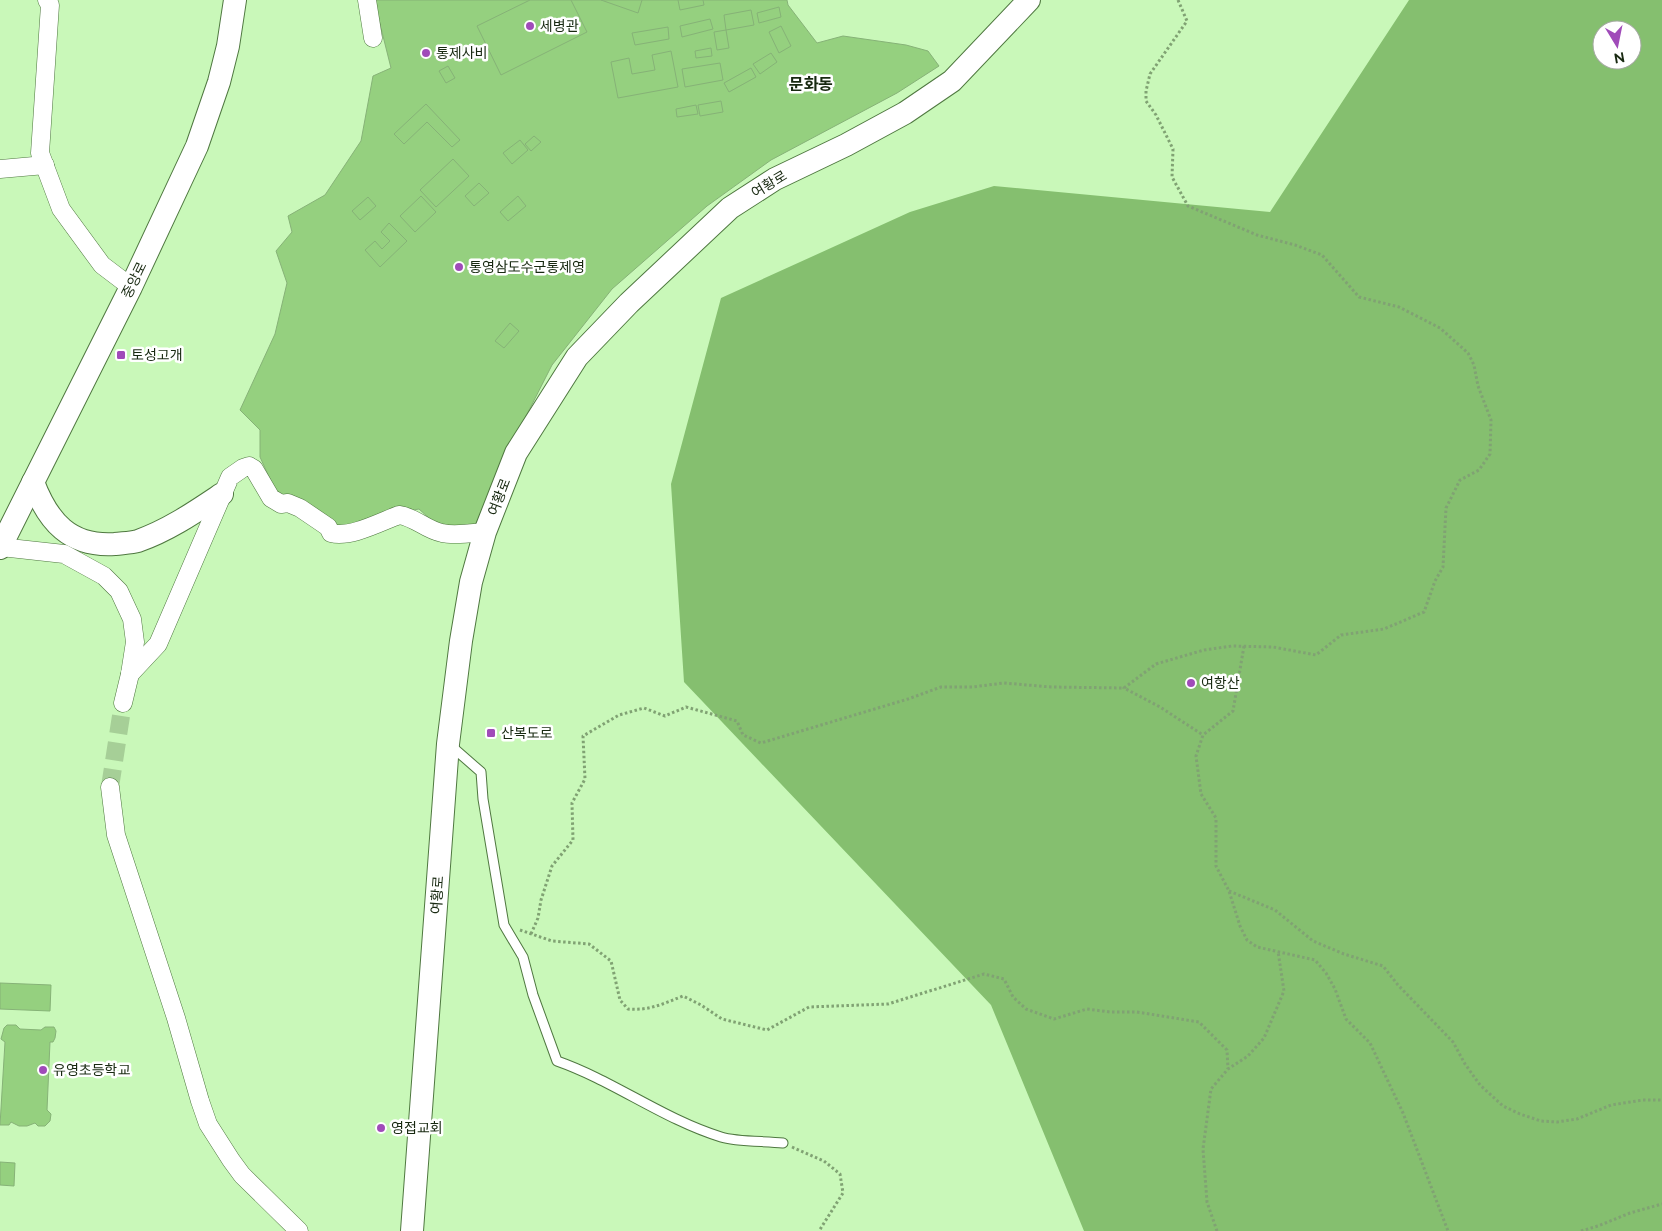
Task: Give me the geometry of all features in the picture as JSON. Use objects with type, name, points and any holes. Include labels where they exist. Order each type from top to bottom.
[{"type":"street","points":[[47,0],[50,5],[40,153],[61,209],[102,265],[130,287]]},
{"type":"street","name":"중앙로","points":[[0,547],[130,287],[197,146],[219,82],[228,46],[235,0]]},
{"type":"street","points":[[366,0],[373,38]]},
{"type":"street","name":"여황로","points":[[412,1231],[448,744],[461,641],[471,582],[486,532],[516,453],[577,357],[629,304],[730,208],[775,179],[846,145],[906,113],[952,81],[1029,0]]},
{"type":"street","points":[[0,169],[45,165]]},
{"type":"street","points":[[130,674],[158,644],[230,477],[243,468],[249,466],[254,469],[270,498],[281,504],[288,503],[300,508],[328,527],[332,533],[340,535],[350,533],[399,515],[407,516],[427,528],[443,534],[486,532]]},
{"type":"street","points":[[33,482],[39,498],[55,523],[77,539],[106,544],[136,542],[165,530],[222,494]]},
{"type":"street","points":[[0,547],[64,554],[104,576],[119,591],[132,619],[135,642],[123,703]]},
{"type":"street","points":[[110,787],[116,835],[176,1018],[208,1124],[242,1175],[299,1231]]},
{"type":"lane","points":[[448,744],[481,772],[483,799],[504,925],[523,957],[533,995],[557,1061],[582,1070],[674,1118],[723,1138],[783,1142]]},
{"type":"path","points":[[1124,688],[1156,664],[1204,650],[1232,646],[1273,647],[1316,655],[1342,635],[1384,629],[1424,612],[1435,581],[1443,567],[1446,508],[1460,480],[1479,470],[1490,454],[1491,420],[1478,386],[1474,365],[1468,353],[1440,328],[1399,307],[1359,297],[1322,255],[1295,244],[1257,235],[1188,206],[1172,176],[1172,149],[1156,115],[1146,101],[1150,74],[1187,21],[1178,0]]},
{"type":"path","points":[[1244,646],[1233,711],[1203,735],[1196,756],[1201,794],[1216,818],[1216,866],[1229,891],[1240,926],[1247,940],[1257,947],[1278,950],[1315,960],[1326,973],[1335,989],[1346,1019],[1370,1043],[1403,1113],[1448,1231]]},
{"type":"path","points":[[530,934],[538,918],[541,900],[552,866],[574,840],[572,803],[585,779],[583,736],[619,715],[644,708],[665,716],[686,707],[737,720],[744,735],[760,743],[908,699],[941,686],[972,687],[1004,684],[1124,688],[1160,707],[1203,735]]},
{"type":"path","points":[[1229,891],[1275,910],[1313,941],[1344,954],[1383,966],[1398,985],[1453,1042],[1465,1064],[1480,1085],[1503,1106],[1542,1121],[1557,1122],[1577,1119],[1611,1105],[1643,1100],[1662,1100]]},
{"type":"path","points":[[504,925],[552,941],[589,944],[611,961],[620,1000],[628,1009],[640,1010],[651,1008],[683,996],[722,1019],[767,1030],[809,1007],[888,1004],[984,974],[1004,979],[1013,997],[1026,1009],[1054,1019],[1087,1009],[1110,1012],[1137,1012],[1199,1022],[1227,1050],[1228,1069]]},
{"type":"path","points":[[1217,1231],[1207,1202],[1203,1149],[1211,1089],[1228,1069],[1248,1056],[1264,1038],[1284,991],[1278,950]]},
{"type":"path","points":[[783,1142],[824,1161],[840,1174],[843,1193],[819,1231]]},
{"type":"path","points":[[1581,1231],[1630,1213],[1662,1204]]},
{"type":"green space","points":[[1409,0],[1662,0],[1662,1231],[1084,1231],[991,1005],[684,682],[671,484],[721,298],[910,212],[994,186],[1270,212]]},
{"type":"building","name":"통영삼도수군통제영","points":[[374,0],[787,0],[788,5],[817,43],[843,36],[906,45],[928,51],[939,66],[897,93],[771,160],[707,206],[612,289],[552,365],[497,473],[478,529],[440,528],[419,509],[396,513],[341,532],[281,503],[260,457],[260,430],[240,410],[275,334],[287,283],[276,251],[292,232],[288,216],[325,195],[361,141],[373,76],[391,68]]},
{"type":"building","points":[[530,0],[571,0],[587,32],[501,75],[477,26]]},
{"type":"building","points":[[601,0],[642,0],[638,13]]},
{"type":"building","points":[[678,0],[703,0],[704,5],[680,10]]},
{"type":"building","points":[[779,7],[781,17],[759,23],[757,13]]},
{"type":"building","points":[[751,10],[754,25],[726,30],[724,15]]},
{"type":"building","points":[[710,19],[713,29],[682,37],[680,26]]},
{"type":"building","points":[[781,26],[791,46],[779,53],[769,32]]},
{"type":"building","points":[[668,27],[669,39],[635,45],[632,33]]},
{"type":"building","points":[[726,30],[729,48],[717,50],[714,32]]},
{"type":"building","points":[[711,48],[712,56],[696,58],[695,51]]},
{"type":"building","points":[[671,51],[678,87],[618,98],[611,62],[629,58],[632,74],[655,70],[652,55]]},
{"type":"building","points":[[771,53],[777,62],[760,74],[753,64]]},
{"type":"building","points":[[720,63],[723,80],[685,87],[682,69]]},
{"type":"building","points":[[448,66],[455,78],[446,83],[439,71]]},
{"type":"building","points":[[751,68],[756,77],[729,92],[724,83]]},
{"type":"building","points":[[721,101],[723,112],[700,116],[698,105]]},
{"type":"building","points":[[426,104],[460,140],[452,147],[427,122],[404,144],[394,134]]},
{"type":"building","points":[[696,105],[698,114],[677,117],[676,109]]},
{"type":"building","points":[[534,136],[541,142],[531,151],[525,144]]},
{"type":"building","points":[[520,140],[528,150],[512,164],[503,153]]},
{"type":"building","points":[[453,159],[469,176],[436,207],[420,190]]},
{"type":"building","points":[[479,183],[489,193],[474,206],[465,196]]},
{"type":"building","points":[[421,196],[436,212],[415,232],[400,216]]},
{"type":"building","points":[[518,196],[526,206],[508,221],[500,212]]},
{"type":"building","points":[[368,197],[376,206],[360,220],[352,211]]},
{"type":"building","points":[[389,223],[407,241],[380,267],[365,250],[375,241],[382,249],[390,241],[381,232]]},
{"type":"building","points":[[510,323],[519,331],[504,348],[495,341]]},
{"type":"building","points":[[0,983],[51,985],[50,1011],[0,1009]]},
{"type":"building","points":[[7,1025],[16,1025],[20,1029],[41,1030],[45,1027],[54,1027],[56,1031],[53,1042],[50,1042],[47,1110],[51,1114],[50,1121],[45,1126],[38,1126],[35,1123],[19,1126],[11,1122],[9,1125],[0,1125],[5,1042],[1,1039],[4,1028]]},
{"type":"building","points":[[0,1162],[15,1163],[14,1186],[0,1185]]},
{"type":"tunnel","points":[[110,787],[123,703]]},
{"type":"place","name":"세병관","points":[[530,26]]},
{"type":"place","name":"통제사비","points":[[426,53]]},
{"type":"place","name":"통영삼도수군통제영","points":[[459,267]]},
{"type":"place","name":"토성고개","points":[[121,355]]},
{"type":"place","name":"여항산","points":[[1191,683]]},
{"type":"place","name":"산복도로","points":[[491,733]]},
{"type":"place","name":"유영초등학교","points":[[43,1070]]},
{"type":"place","name":"영접교회","points":[[381,1128]]},
{"type":"district","name":"문화동","points":[[811,84]]}]
